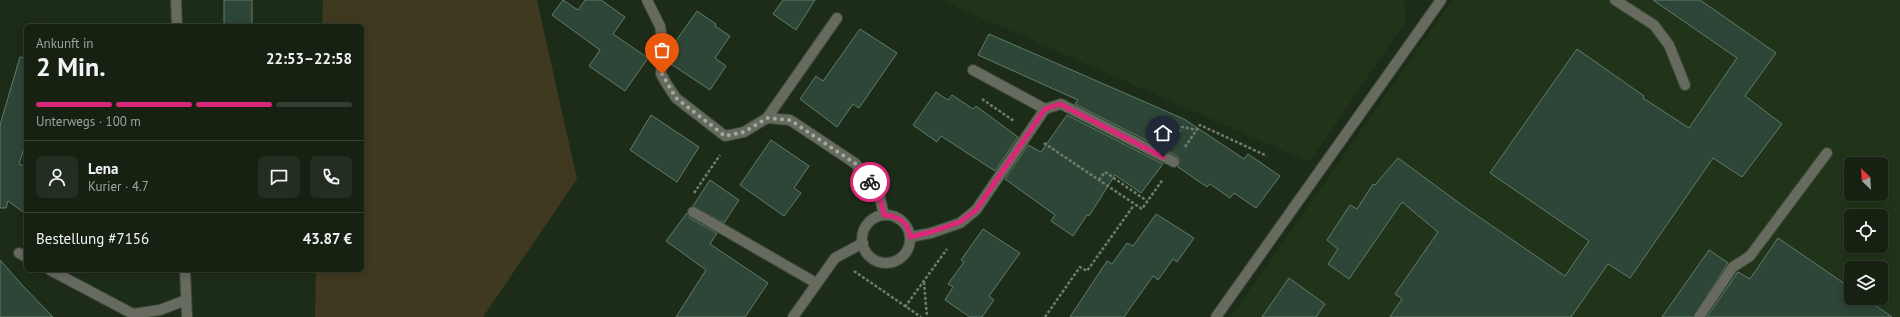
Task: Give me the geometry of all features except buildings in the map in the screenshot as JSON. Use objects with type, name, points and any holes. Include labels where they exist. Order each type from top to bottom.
[{"type":"street","points":[[176,0],[177,24]]},
{"type":"street","points":[[647,0],[660,26],[662,38],[662,74],[666,83],[676,98],[725,136],[744,132],[767,118],[837,18]]},
{"type":"street","points":[[1216,317],[1441,0]]},
{"type":"street","points":[[1615,0],[1654,24],[1669,46],[1685,85]]},
{"type":"street","points":[[973,70],[1045,109]]},
{"type":"street","points":[[910,237],[931,232],[960,222],[976,210],[1045,109],[1060,104],[1174,162]]},
{"type":"street","points":[[767,118],[790,120],[856,164],[880,198],[884,215]]},
{"type":"street","points":[[1699,317],[1734,267],[1750,256],[1827,153]]},
{"type":"street","points":[[693,212],[816,283]]},
{"type":"street","points":[[884,215],[892,215],[905,223],[910,237],[906,252],[894,262],[885,262],[874,259],[865,250],[863,243],[865,227],[876,217],[884,215]]},
{"type":"street","points":[[793,317],[835,258],[863,243]]},
{"type":"street","points":[[54,272],[133,314],[160,310],[186,300]]},
{"type":"street","points":[[185,272],[187,317]]},
{"type":"path","points":[[1173,143],[1182,127],[1197,130]]},
{"type":"path","points":[[691,197],[735,134]]},
{"type":"path","points":[[1099,180],[1105,172],[1147,201]]},
{"type":"path","points":[[1045,317],[1080,267],[1086,271],[1134,205],[1109,187]]},
{"type":"path","points":[[905,306],[950,246]]},
{"type":"path","points":[[835,258],[921,317]]},
{"type":"path","points":[[924,281],[926,317]]},
{"type":"shaded area","points":[[323,0],[537,0],[577,179],[483,317],[315,317],[316,272],[364,272],[364,24],[322,24]]},
{"type":"shaded area","points":[[941,0],[1404,0],[1406,21],[1309,162]]},
{"type":"shaded area","points":[[1452,0],[1900,0],[1900,317],[1231,317]]},
{"type":"way so far","points":[[662,74],[676,98],[725,136],[744,132],[767,118],[790,120],[856,164],[870,182]]},
{"type":"route","points":[[870,182],[880,198],[884,215],[892,215],[905,223],[909,230],[910,237],[931,232],[960,222],[976,210],[1001,171],[1045,109],[1060,104],[1163,157]]}]
